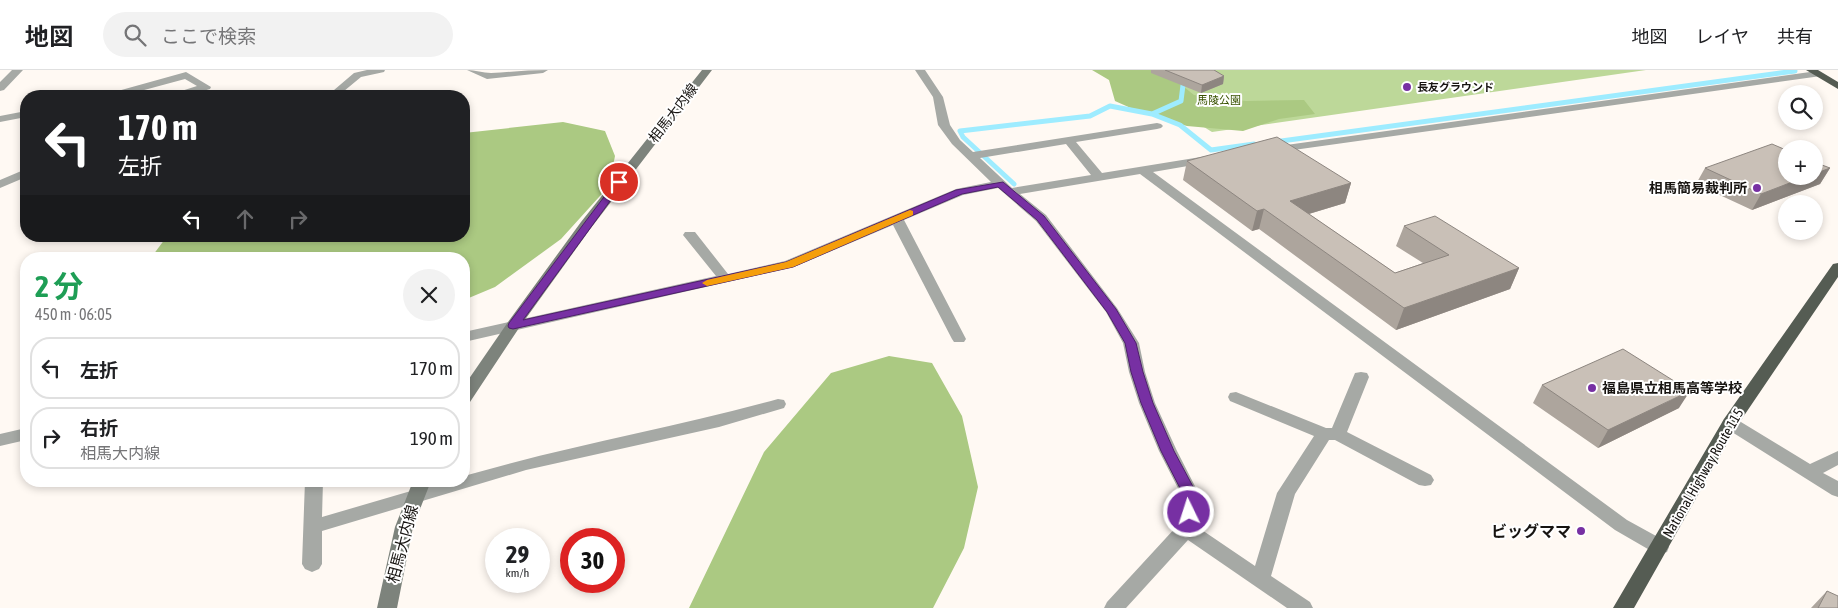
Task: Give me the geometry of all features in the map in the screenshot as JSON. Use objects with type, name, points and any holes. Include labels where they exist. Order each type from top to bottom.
[{"type":"highway","points":[[1814,72],[1838,86]]},
{"type":"highway","name":"National Highway Route 115","points":[[1623,608],[1660,548],[1730,423],[1838,268]]},
{"type":"main road","name":"相馬大内線","points":[[470,389],[586,225],[707,70]]},
{"type":"main road","name":"相馬大内線","points":[[386,608],[396,555],[418,489]]},
{"type":"street","points":[[0,88],[18,70]]},
{"type":"street","points":[[339,90],[360,73],[380,70]]},
{"type":"street","points":[[472,70],[487,76],[543,70]]},
{"type":"street","points":[[920,70],[938,97],[944,125],[956,142],[1004,188],[1041,218],[1112,311],[1131,343],[1137,372],[1147,403],[1168,451],[1191,496],[1186,529],[1114,608]]},
{"type":"street","points":[[1259,152],[1814,72]]},
{"type":"street","points":[[132,90],[186,75],[206,87],[196,90]]},
{"type":"street","points":[[0,119],[20,115]]},
{"type":"street","points":[[972,156],[1157,126]]},
{"type":"street","points":[[1069,141],[1098,176]]},
{"type":"street","points":[[470,336],[789,264],[960,192],[1098,176],[1220,158]]},
{"type":"street","points":[[1142,170],[1621,525],[1660,548]]},
{"type":"street","points":[[0,184],[20,176]]},
{"type":"street","points":[[897,219],[959,339]]},
{"type":"street","points":[[690,235],[724,279]]},
{"type":"street","points":[[1261,578],[1286,493],[1331,434],[1361,377]]},
{"type":"street","points":[[1236,396],[1331,434],[1425,480]]},
{"type":"street","points":[[470,477],[719,421],[778,404]]},
{"type":"street","points":[[1730,423],[1838,490]]},
{"type":"street","points":[[0,440],[20,435]]},
{"type":"street","points":[[1810,472],[1838,457]]},
{"type":"street","points":[[312,564],[314,487]]},
{"type":"street","points":[[313,527],[418,489]]},
{"type":"street","points":[[1186,529],[1303,608]]},
{"type":"green space","points":[[1092,70],[1155,70],[1179,83],[1194,95],[1246,101],[1304,100],[1315,114],[1279,119],[1243,131],[1187,126],[1142,113],[1115,101],[1109,80]]},
{"type":"green space","name":"馬陵公園","points":[[1113,70],[1646,70],[1212,132]]},
{"type":"green space","points":[[563,122],[605,131],[615,156],[609,186],[561,239],[495,287],[470,297],[470,252],[155,252],[163,242],[470,242],[470,132]]},
{"type":"green space","points":[[889,356],[932,363],[962,416],[978,487],[964,548],[933,608],[689,608],[764,452],[831,373]]},
{"type":"building","points":[[1165,70],[1214,70],[1224,76],[1202,85]]},
{"type":"building","points":[[1277,137],[1351,183],[1290,201],[1395,273],[1449,255],[1404,226],[1435,216],[1519,268],[1404,308],[1264,209],[1257,211],[1187,161]]},
{"type":"building","points":[[1772,144],[1778,147],[1778,185],[1784,185],[1761,194],[1705,168]]},
{"type":"building","points":[[1823,165],[1830,168],[1823,171]]},
{"type":"building","points":[[1623,349],[1690,391],[1608,430],[1542,385]]},
{"type":"building","points":[[1827,591],[1838,596],[1838,608],[1818,608]]},
{"type":"waterway","points":[[1274,142],[1795,71]]},
{"type":"waterway","points":[[1152,114],[1181,101],[1183,85],[1186,80]]},
{"type":"waterway","points":[[1014,184],[963,137],[960,131],[1090,116],[1110,106],[1152,114]]},
{"type":"waterway","points":[[1152,114],[1180,125],[1211,150],[1254,144]]},
{"type":"slow traffic","points":[[707,283],[789,264],[910,213]]},
{"type":"place","name":"長友グラウンド","points":[[1407,87]]},
{"type":"place","name":"相馬簡易裁判所","points":[[1757,188]]},
{"type":"place","name":"福島県立相馬高等学校","points":[[1592,388]]},
{"type":"place","name":"ビッグママ","points":[[1581,531]]},
{"type":"route","points":[[619,182],[513,326],[789,264],[960,192],[1000,184],[1041,218],[1112,311],[1131,343],[1137,372],[1147,403],[1168,451],[1191,496],[1189,512]]}]
